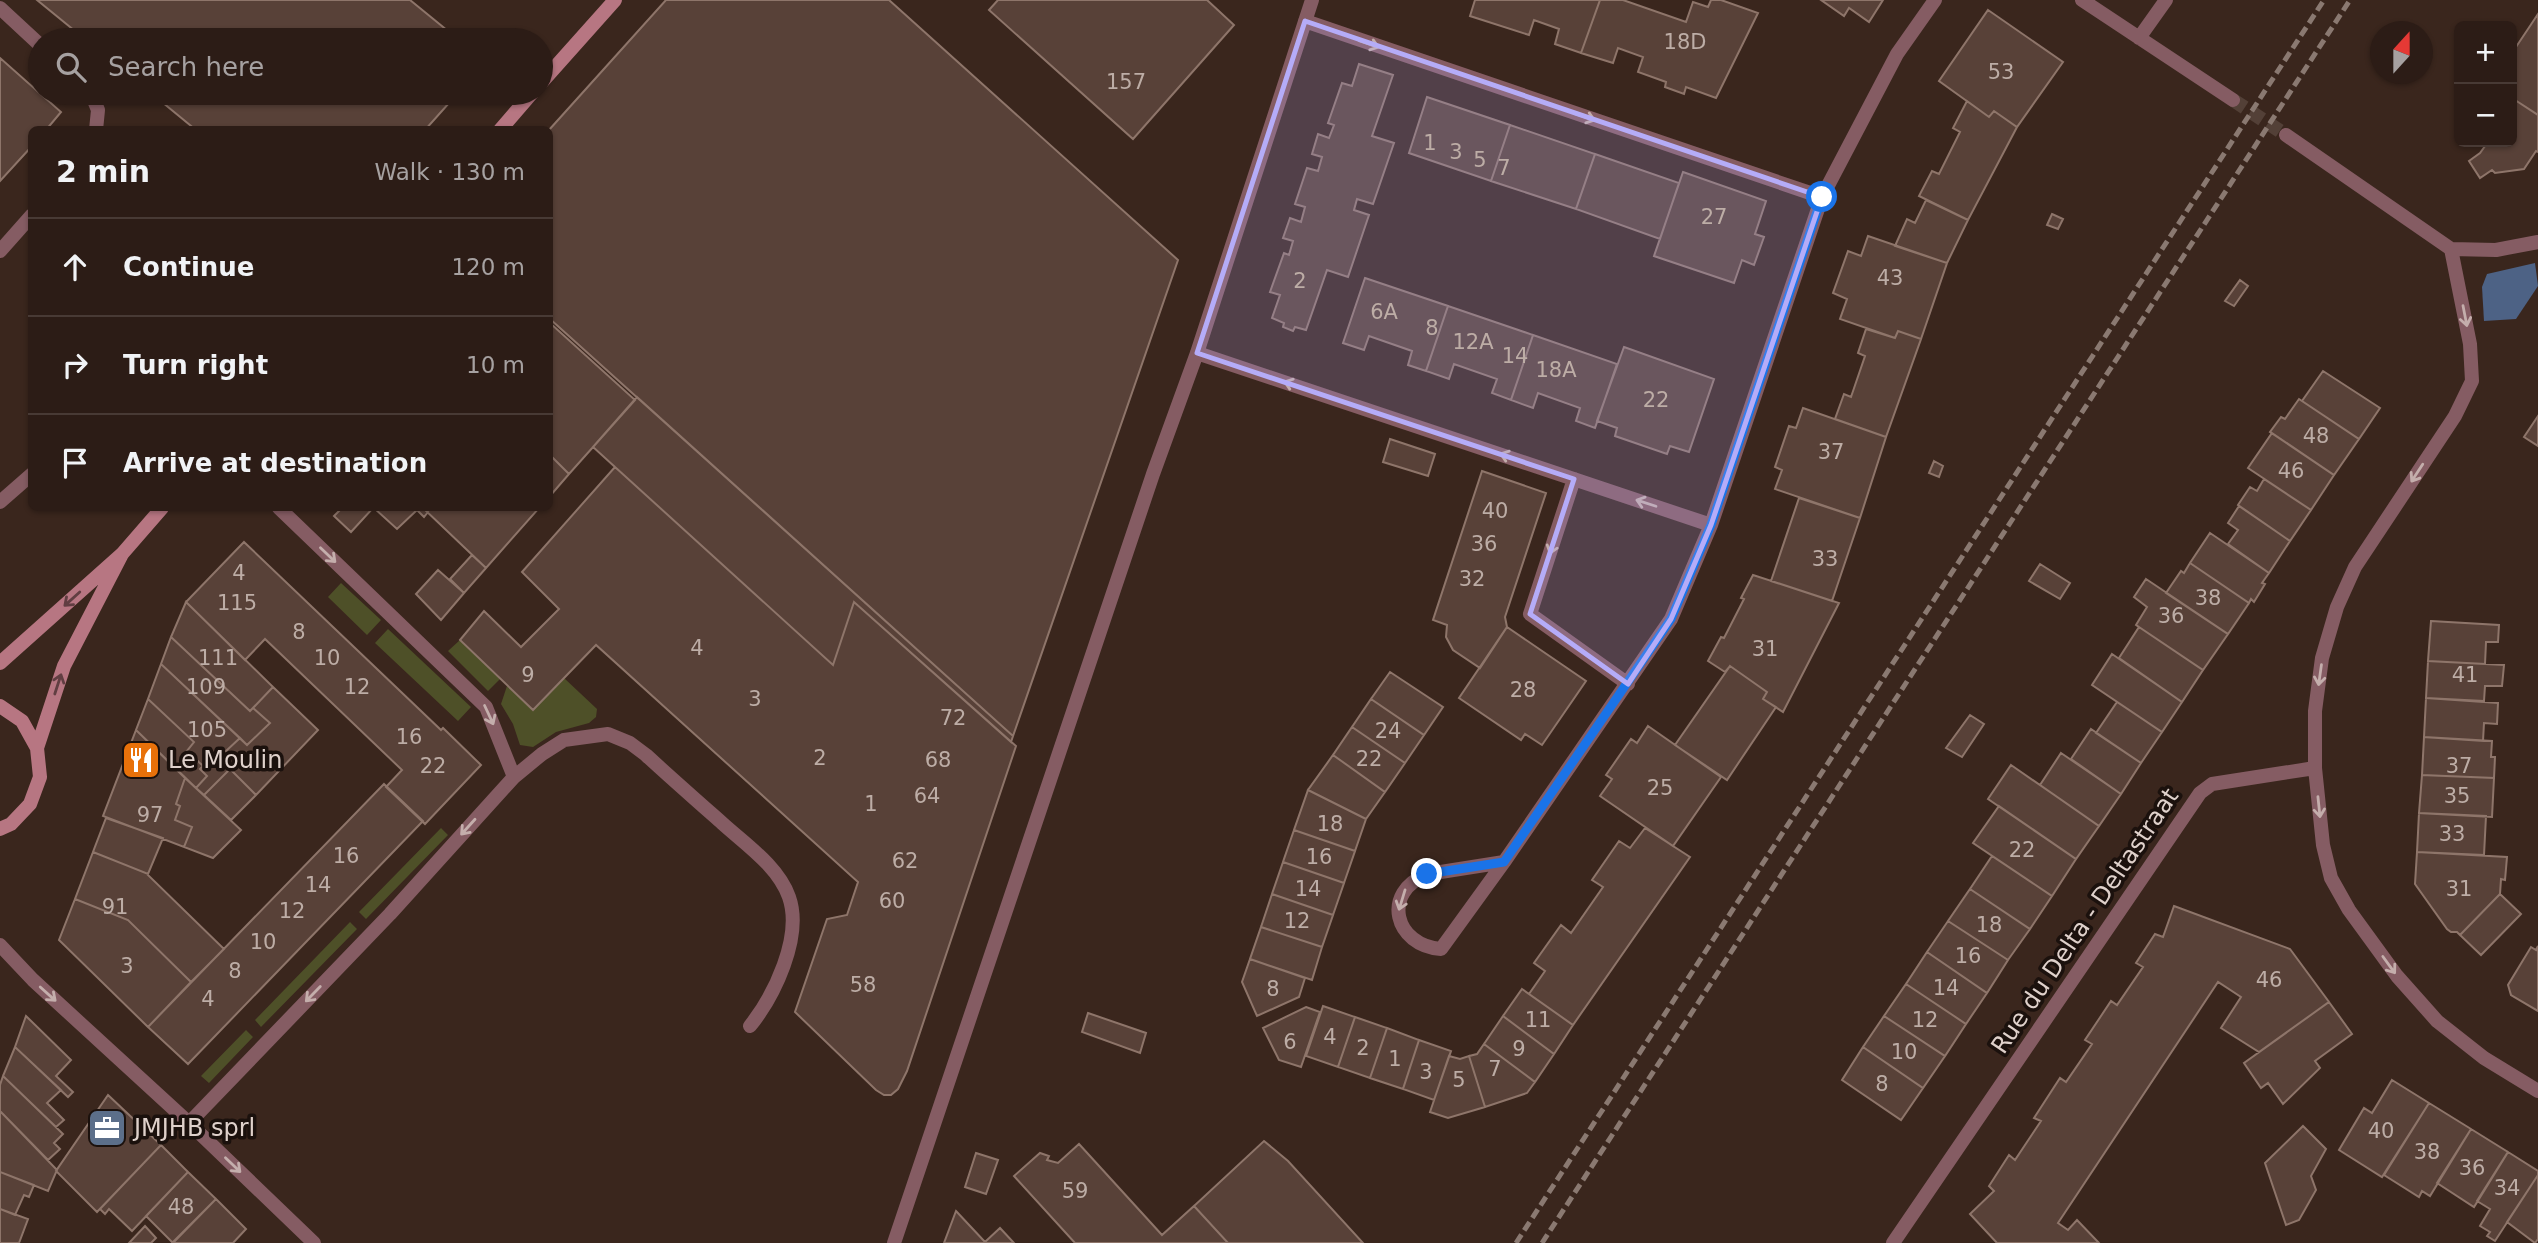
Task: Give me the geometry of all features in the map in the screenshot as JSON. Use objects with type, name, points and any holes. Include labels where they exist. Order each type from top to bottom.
[{"type":"main road","points":[[553,70],[615,0]]},
{"type":"main road","points":[[504,126],[522,105]]},
{"type":"main road","points":[[0,663],[122,554],[159,511]]},
{"type":"main road","points":[[37,748],[64,666],[122,554]]},
{"type":"main road","points":[[0,706],[22,721],[37,748],[40,776],[30,804],[10,824],[0,829]]},
{"type":"street","points":[[894,1243],[1153,474],[1197,353],[1312,0]]},
{"type":"street","points":[[1504,862],[1427,874],[1417,878],[1406,886],[1401,895],[1398,912],[1403,930],[1426,948],[1441,949],[1504,862],[1671,619],[1711,525],[1822,197],[1897,54],[1935,0]]},
{"type":"street","points":[[2082,0],[2233,100]]},
{"type":"street","points":[[2140,38],[2166,0]]},
{"type":"street","points":[[0,8],[28,34]]},
{"type":"street","points":[[1305,22],[1822,197]]},
{"type":"street","points":[[96,105],[96,126]]},
{"type":"street","points":[[2286,135],[2451,249],[2496,250],[2538,242]]},
{"type":"street","points":[[0,251],[28,220]]},
{"type":"street","points":[[2451,249],[2470,344],[2472,381],[2455,416],[2354,567],[2337,607],[2322,658],[2315,711],[2315,768],[2323,845],[2331,877],[2349,910],[2397,976],[2437,1021],[2484,1058],[2538,1091]]},
{"type":"street","points":[[1197,353],[1711,525]]},
{"type":"street","points":[[0,502],[28,478]]},
{"type":"street","points":[[1574,479],[1530,614],[1628,684]]},
{"type":"street","points":[[282,511],[486,707],[514,777]]},
{"type":"street","points":[[189,1123],[390,914],[514,777],[542,754],[565,740],[608,734],[630,743],[768,865],[789,897],[792,914],[785,959],[776,986],[750,1026]]},
{"type":"street","name":"Rue du Delta - Deltastraat","points":[[1893,1243],[2200,793],[2213,784],[2315,768]]},
{"type":"street","points":[[0,945],[33,980],[189,1123],[314,1243]]},
{"type":"street","points":[[1905,1225],[1907,1243]]},
{"type":"highlighted area","points":[[1305,21],[1822,197],[1711,525],[1671,619],[1628,684],[1530,614],[1574,479],[1197,353]]},
{"type":"green space","points":[[341,583],[381,620],[367,635],[328,597]]},
{"type":"green space","points":[[388,629],[471,707],[458,721],[375,643]]},
{"type":"green space","points":[[460,640],[500,679],[488,691],[448,651]]},
{"type":"green space","points":[[564,678],[597,709],[596,717],[589,723],[556,732],[533,747],[520,745],[513,724],[501,704],[507,686],[533,710]]},
{"type":"green space","points":[[441,828],[448,835],[366,919],[359,912]]},
{"type":"green space","points":[[350,922],[357,929],[261,1027],[255,1020]]},
{"type":"green space","points":[[246,1030],[253,1037],[209,1083],[201,1076]]},
{"type":"water","points":[[2535,263],[2538,286],[2516,319],[2484,321],[2482,287],[2487,274]]},
{"type":"building","points":[[37,0],[410,0],[444,28],[71,28]]},
{"type":"building","points":[[666,0],[889,0],[1178,260],[1013,736],[553,322],[553,126]]},
{"type":"building","points":[[998,0],[1207,0],[1234,25],[1133,139],[989,10]]},
{"type":"building","points":[[1475,0],[1600,0],[1581,53],[1555,44],[1559,29],[1534,20],[1529,35],[1470,16]]},
{"type":"building","points":[[1600,0],[1623,0],[1686,22],[1693,2],[1708,7],[1711,0],[1721,0],[1758,13],[1716,98],[1686,87],[1684,94],[1665,87],[1666,82],[1638,72],[1643,57],[1618,48],[1613,63],[1581,53]]},
{"type":"building","points":[[1821,0],[1883,0],[1869,22],[1849,8],[1844,16]]},
{"type":"building","points":[[1988,10],[2063,62],[2017,127],[1994,111],[1989,117],[1939,81]]},
{"type":"building","points":[[2538,14],[2538,115],[2517,101],[2517,46]]},
{"type":"building","points":[[0,58],[28,83],[28,105],[53,105],[61,112],[49,126],[28,126],[28,150],[0,181]]},
{"type":"building","points":[[1359,64],[1393,75],[1372,136],[1394,143],[1373,204],[1357,199],[1354,210],[1369,215],[1348,277],[1327,270],[1306,330],[1295,327],[1293,331],[1272,318],[1280,295],[1270,292],[1284,253],[1289,255],[1293,241],[1283,238],[1290,218],[1301,222],[1305,207],[1295,204],[1307,168],[1318,171],[1322,157],[1312,154],[1318,134],[1329,138],[1334,125],[1328,123],[1342,83],[1352,86]]},
{"type":"building","points":[[1427,97],[1510,125],[1491,181],[1409,153]]},
{"type":"building","points":[[1967,101],[1989,117],[1994,111],[2017,127],[1968,220],[1919,196],[1932,171],[1939,174],[1960,132],[1953,128]]},
{"type":"building","points":[[2517,101],[2538,115],[2538,152],[2536,151],[2524,169],[2495,173],[2492,170],[2480,178],[2469,161],[2484,147],[2517,147]]},
{"type":"building","points":[[166,105],[447,105],[429,126],[191,126]]},
{"type":"building","points":[[1510,125],[1595,154],[1576,209],[1491,181]]},
{"type":"building","points":[[1595,154],[1679,183],[1660,239],[1576,209]]},
{"type":"building","points":[[1683,172],[1766,201],[1755,234],[1764,237],[1754,265],[1742,260],[1734,283],[1654,256]]},
{"type":"building","points":[[1926,200],[1968,220],[1947,263],[1895,246],[1907,219],[1915,223]]},
{"type":"building","points":[[2052,214],[2063,219],[2058,229],[2047,225]]},
{"type":"building","points":[[1868,236],[1947,263],[1921,339],[1898,331],[1895,338],[1840,319],[1847,299],[1833,293],[1848,251],[1861,256]]},
{"type":"building","points":[[1365,278],[1448,306],[1426,371],[1408,365],[1412,351],[1369,336],[1364,350],[1343,343]]},
{"type":"building","points":[[2240,280],[2248,286],[2234,306],[2225,301]]},
{"type":"building","points":[[1448,306],[1533,335],[1511,400],[1492,393],[1497,379],[1454,364],[1449,379],[1426,371]]},
{"type":"building","points":[[553,326],[635,400],[569,474],[553,458]]},
{"type":"building","points":[[1866,329],[1895,338],[1898,331],[1921,339],[1886,437],[1835,419],[1844,394],[1851,397],[1865,356],[1858,353]]},
{"type":"building","points":[[1533,335],[1617,364],[1595,428],[1576,421],[1580,408],[1538,393],[1533,408],[1511,400]]},
{"type":"building","points":[[1624,347],[1714,379],[1689,452],[1670,446],[1667,454],[1615,436],[1617,428],[1597,421]]},
{"type":"building","points":[[2323,371],[2380,408],[2359,439],[2302,401]]},
{"type":"building","points":[[637,397],[1013,736],[1011,742],[854,602],[833,665],[593,447]]},
{"type":"building","points":[[2299,399],[2359,439],[2334,475],[2270,432],[2281,417],[2285,419]]},
{"type":"building","points":[[1803,408],[1886,437],[1860,518],[1775,489],[1782,470],[1775,467],[1789,426],[1796,428]]},
{"type":"building","points":[[2538,416],[2538,446],[2524,437]]},
{"type":"building","points":[[2272,433],[2334,475],[2311,510],[2248,468]]},
{"type":"building","points":[[1390,439],[1435,454],[1428,476],[1383,462]]},
{"type":"building","points":[[553,458],[569,474],[553,493]]},
{"type":"building","points":[[1934,461],[1943,466],[1939,477],[1929,473]]},
{"type":"building","points":[[615,467],[833,665],[854,602],[1016,746],[907,1071],[898,1089],[891,1095],[884,1095],[876,1090],[795,1012],[827,919],[847,915],[858,882],[596,645],[533,710],[460,640],[484,611],[521,647],[559,609],[522,572]]},
{"type":"building","points":[[1482,471],[1546,493],[1505,617],[1507,627],[1480,668],[1453,650],[1446,637],[1447,625],[1433,620]]},
{"type":"building","points":[[2264,479],[2311,510],[2290,541],[2238,505],[2250,487],[2257,491]]},
{"type":"building","points":[[1799,498],[1860,518],[1832,601],[1771,581]]},
{"type":"building","points":[[2239,506],[2290,541],[2269,573],[2228,544],[2238,530],[2228,523]]},
{"type":"building","points":[[339,511],[370,511],[351,532],[334,516]]},
{"type":"building","points":[[377,511],[416,511],[397,529]]},
{"type":"building","points":[[418,511],[428,512],[424,517]]},
{"type":"building","points":[[426,511],[536,511],[486,568]]},
{"type":"building","points":[[2210,533],[2269,573],[2254,602],[2251,599],[2249,603],[2190,563]]},
{"type":"building","points":[[244,542],[481,765],[425,824],[386,787],[402,770],[265,639],[245,660],[186,602]]},
{"type":"building","points":[[472,555],[486,568],[464,593],[450,579]]},
{"type":"building","points":[[2190,563],[2249,603],[2228,634],[2166,593]]},
{"type":"building","points":[[2040,564],[2070,583],[2060,599],[2029,581]]},
{"type":"building","points":[[438,570],[464,593],[441,620],[416,594]]},
{"type":"building","points":[[1753,575],[1839,603],[1783,712],[1763,699],[1767,692],[1730,666],[1725,672],[1708,661],[1721,637],[1724,638]]},
{"type":"building","points":[[2146,579],[2228,634],[2203,670],[2136,625],[2147,607],[2134,597]]},
{"type":"building","points":[[186,602],[273,687],[250,711],[171,637]]},
{"type":"building","points":[[2431,621],[2499,625],[2498,642],[2486,642],[2485,664],[2428,661]]},
{"type":"building","points":[[1507,627],[1586,681],[1542,745],[1525,734],[1521,740],[1459,698]]},
{"type":"building","points":[[2139,627],[2203,670],[2182,702],[2119,658]]},
{"type":"building","points":[[171,637],[250,711],[253,708],[270,723],[247,745],[161,664]]},
{"type":"building","points":[[2112,654],[2182,702],[2162,732],[2092,685]]},
{"type":"building","points":[[2428,661],[2504,665],[2502,686],[2485,686],[2484,701],[2426,698]]},
{"type":"building","points":[[161,664],[240,738],[226,751],[237,762],[204,795],[196,788],[207,776],[200,769],[203,766],[187,751],[194,742],[148,699]]},
{"type":"building","points":[[1730,666],[1767,692],[1763,699],[1776,707],[1727,780],[1675,745]]},
{"type":"building","points":[[1390,672],[1443,707],[1424,735],[1371,699]]},
{"type":"building","points":[[273,687],[318,730],[256,795],[230,769],[237,762],[226,751],[240,738],[247,745],[270,723],[253,708]]},
{"type":"building","points":[[2426,698],[2498,703],[2497,724],[2484,723],[2483,741],[2424,737]]},
{"type":"building","points":[[148,699],[194,742],[187,751],[203,766],[200,769],[207,776],[196,788],[136,730]]},
{"type":"building","points":[[1371,699],[1424,735],[1405,763],[1352,727]]},
{"type":"building","points":[[2117,702],[2162,732],[2141,763],[2096,733]]},
{"type":"building","points":[[1970,715],[1984,724],[1962,757],[1946,748]]},
{"type":"building","points":[[1648,726],[1721,777],[1673,846],[1600,796],[1612,779],[1606,775],[1631,739],[1637,743]]},
{"type":"building","points":[[1352,727],[1405,763],[1385,792],[1333,755]]},
{"type":"building","points":[[2091,729],[2141,763],[2121,794],[2071,759]]},
{"type":"building","points":[[136,730],[185,778],[176,804],[180,806],[175,820],[192,827],[184,847],[103,816]]},
{"type":"building","points":[[2424,737],[2492,741],[2491,757],[2495,757],[2494,778],[2422,775]]},
{"type":"building","points":[[2061,753],[2121,794],[2099,826],[2040,785]]},
{"type":"building","points":[[1333,755],[1385,792],[1366,819],[1308,790]]},
{"type":"building","points":[[2011,765],[2099,826],[2076,859],[1988,799]]},
{"type":"building","points":[[230,769],[256,795],[231,820],[204,795]]},
{"type":"building","points":[[2422,775],[2494,778],[2492,817],[2419,813]]},
{"type":"building","points":[[185,778],[241,830],[213,858],[184,847],[192,827],[175,820],[180,806],[176,804]]},
{"type":"building","points":[[384,784],[423,821],[188,1064],[148,1027]]},
{"type":"building","points":[[1308,790],[1366,819],[1355,851],[1294,830]]},
{"type":"building","points":[[1999,806],[2076,859],[2052,896],[1973,843]]},
{"type":"building","points":[[2419,813],[2486,816],[2484,855],[2417,852]]},
{"type":"building","points":[[106,818],[163,838],[148,874],[93,852]]},
{"type":"building","points":[[1645,828],[1690,857],[1573,1025],[1529,994],[1545,971],[1534,963],[1561,925],[1571,933],[1603,887],[1592,880],[1619,841],[1630,848]]},
{"type":"building","points":[[1294,830],[1355,851],[1344,883],[1283,862]]},
{"type":"building","points":[[93,852],[146,873],[224,949],[191,982],[128,920],[75,899]]},
{"type":"building","points":[[2417,852],[2507,857],[2505,880],[2501,879],[2500,894],[2460,935],[2447,929],[2415,884]]},
{"type":"building","points":[[1992,856],[2052,896],[2030,929],[1970,889]]},
{"type":"building","points":[[1283,862],[1344,883],[1333,915],[1272,894]]},
{"type":"building","points":[[1970,889],[2030,929],[2008,960],[1948,921]]},
{"type":"building","points":[[1272,894],[1333,915],[1322,947],[1261,927]]},
{"type":"building","points":[[2500,894],[2521,914],[2481,955],[2460,935]]},
{"type":"building","points":[[75,899],[128,920],[191,982],[148,1027],[59,940]]},
{"type":"building","points":[[2174,906],[2290,949],[2329,1002],[2259,1052],[2221,1028],[2241,997],[2218,982],[2058,1223],[2068,1230],[2077,1220],[2099,1243],[1997,1243],[1970,1214],[1994,1191],[1989,1186],[2009,1155],[2015,1160],[2041,1121],[2034,1118],[2060,1078],[2066,1082],[2092,1044],[2085,1040],[2111,1001],[2117,1005],[2143,967],[2136,963],[2155,934],[2163,937]]},
{"type":"building","points":[[1948,921],[2008,960],[1987,993],[1927,952]]},
{"type":"building","points":[[1261,927],[1322,947],[1312,980],[1250,959]]},
{"type":"building","points":[[2538,946],[2538,1011],[2511,995],[2508,985],[2531,947],[2536,950]]},
{"type":"building","points":[[1927,952],[1987,993],[1966,1024],[1906,984]]},
{"type":"building","points":[[1250,959],[1305,978],[1299,997],[1257,1016],[1242,982]]},
{"type":"building","points":[[1906,984],[1966,1024],[1945,1056],[1884,1016]]},
{"type":"building","points":[[1522,989],[1573,1025],[1554,1054],[1503,1016]]},
{"type":"building","points":[[2329,1002],[2352,1034],[2315,1061],[2320,1068],[2283,1104],[2268,1083],[2261,1088],[2244,1063]]},
{"type":"building","points":[[1323,1006],[1355,1017],[1338,1067],[1306,1056]]},
{"type":"building","points":[[1306,1007],[1320,1012],[1301,1067],[1279,1060],[1263,1028]]},
{"type":"building","points":[[1088,1013],[1146,1033],[1140,1053],[1082,1032]]},
{"type":"building","points":[[26,1016],[71,1060],[56,1076],[73,1092],[68,1097],[15,1047]]},
{"type":"building","points":[[1503,1016],[1554,1054],[1535,1082],[1484,1044]]},
{"type":"building","points":[[1884,1016],[1945,1056],[1923,1088],[1863,1047]]},
{"type":"building","points":[[1355,1017],[1387,1028],[1370,1078],[1338,1067]]},
{"type":"building","points":[[1387,1028],[1419,1040],[1403,1089],[1370,1078]]},
{"type":"building","points":[[1419,1040],[1451,1051],[1434,1100],[1403,1089]]},
{"type":"building","points":[[1484,1044],[1535,1082],[1527,1093],[1485,1107],[1469,1056],[1477,1054]]},
{"type":"building","points":[[15,1047],[61,1090],[47,1103],[64,1120],[56,1127],[3,1076]]},
{"type":"building","points":[[1863,1047],[1923,1088],[1901,1120],[1842,1080]]},
{"type":"building","points":[[1449,1056],[1460,1059],[1469,1056],[1485,1107],[1448,1118],[1430,1112]]},
{"type":"building","points":[[3,1076],[63,1134],[54,1143],[60,1149],[48,1160],[0,1111],[0,1085]]},
{"type":"building","points":[[2392,1080],[2429,1103],[2382,1177],[2339,1150],[2364,1108],[2372,1113]]},
{"type":"building","points":[[108,1095],[161,1145],[97,1212],[56,1171]]},
{"type":"building","points":[[2429,1103],[2471,1129],[2430,1196],[2422,1191],[2419,1197],[2384,1175]]},
{"type":"building","points":[[0,1111],[57,1170],[48,1191],[0,1172]]},
{"type":"building","points":[[2303,1126],[2326,1149],[2311,1176],[2316,1190],[2299,1220],[2286,1225],[2265,1163]]},
{"type":"building","points":[[2471,1129],[2508,1152],[2474,1207],[2437,1183]]},
{"type":"building","points":[[1264,1141],[1288,1161],[1363,1243],[1228,1243],[1194,1206]]},
{"type":"building","points":[[1079,1144],[1162,1235],[1194,1206],[1228,1243],[1075,1243],[1014,1176],[1040,1153],[1049,1156],[1047,1160],[1058,1163]]},
{"type":"building","points":[[161,1145],[188,1172],[132,1231],[109,1209],[105,1214],[100,1209]]},
{"type":"building","points":[[2508,1152],[2538,1171],[2538,1175],[2495,1241],[2487,1236],[2490,1232],[2480,1226],[2490,1209],[2477,1201]]},
{"type":"building","points":[[976,1153],[998,1160],[986,1194],[965,1187]]},
{"type":"building","points":[[0,1172],[34,1185],[29,1197],[24,1195],[15,1215],[0,1209]]},
{"type":"building","points":[[188,1172],[216,1199],[173,1243],[146,1216]]},
{"type":"building","points":[[2538,1175],[2538,1239],[2535,1243],[2507,1222]]},
{"type":"building","points":[[216,1199],[246,1229],[233,1243],[172,1243]]},
{"type":"building","points":[[0,1209],[28,1219],[19,1243],[0,1243]]},
{"type":"building","points":[[956,1211],[985,1242],[1000,1228],[1014,1243],[944,1243]]},
{"type":"building","points":[[145,1226],[156,1238],[151,1243],[129,1243]]},
{"type":"tunnel","points":[[2233,100],[2286,135]]},
{"type":"railway","points":[[1516,1243],[2324,0]]},
{"type":"railway","points":[[1542,1243],[2350,0]]},
{"type":"place","name":"Le Moulin","points":[[141,760]]},
{"type":"place","name":"JMJHB sprl","points":[[107,1128]]},
{"type":"route","points":[[1427,874],[1504,862],[1671,619],[1711,525],[1822,197]]}]
